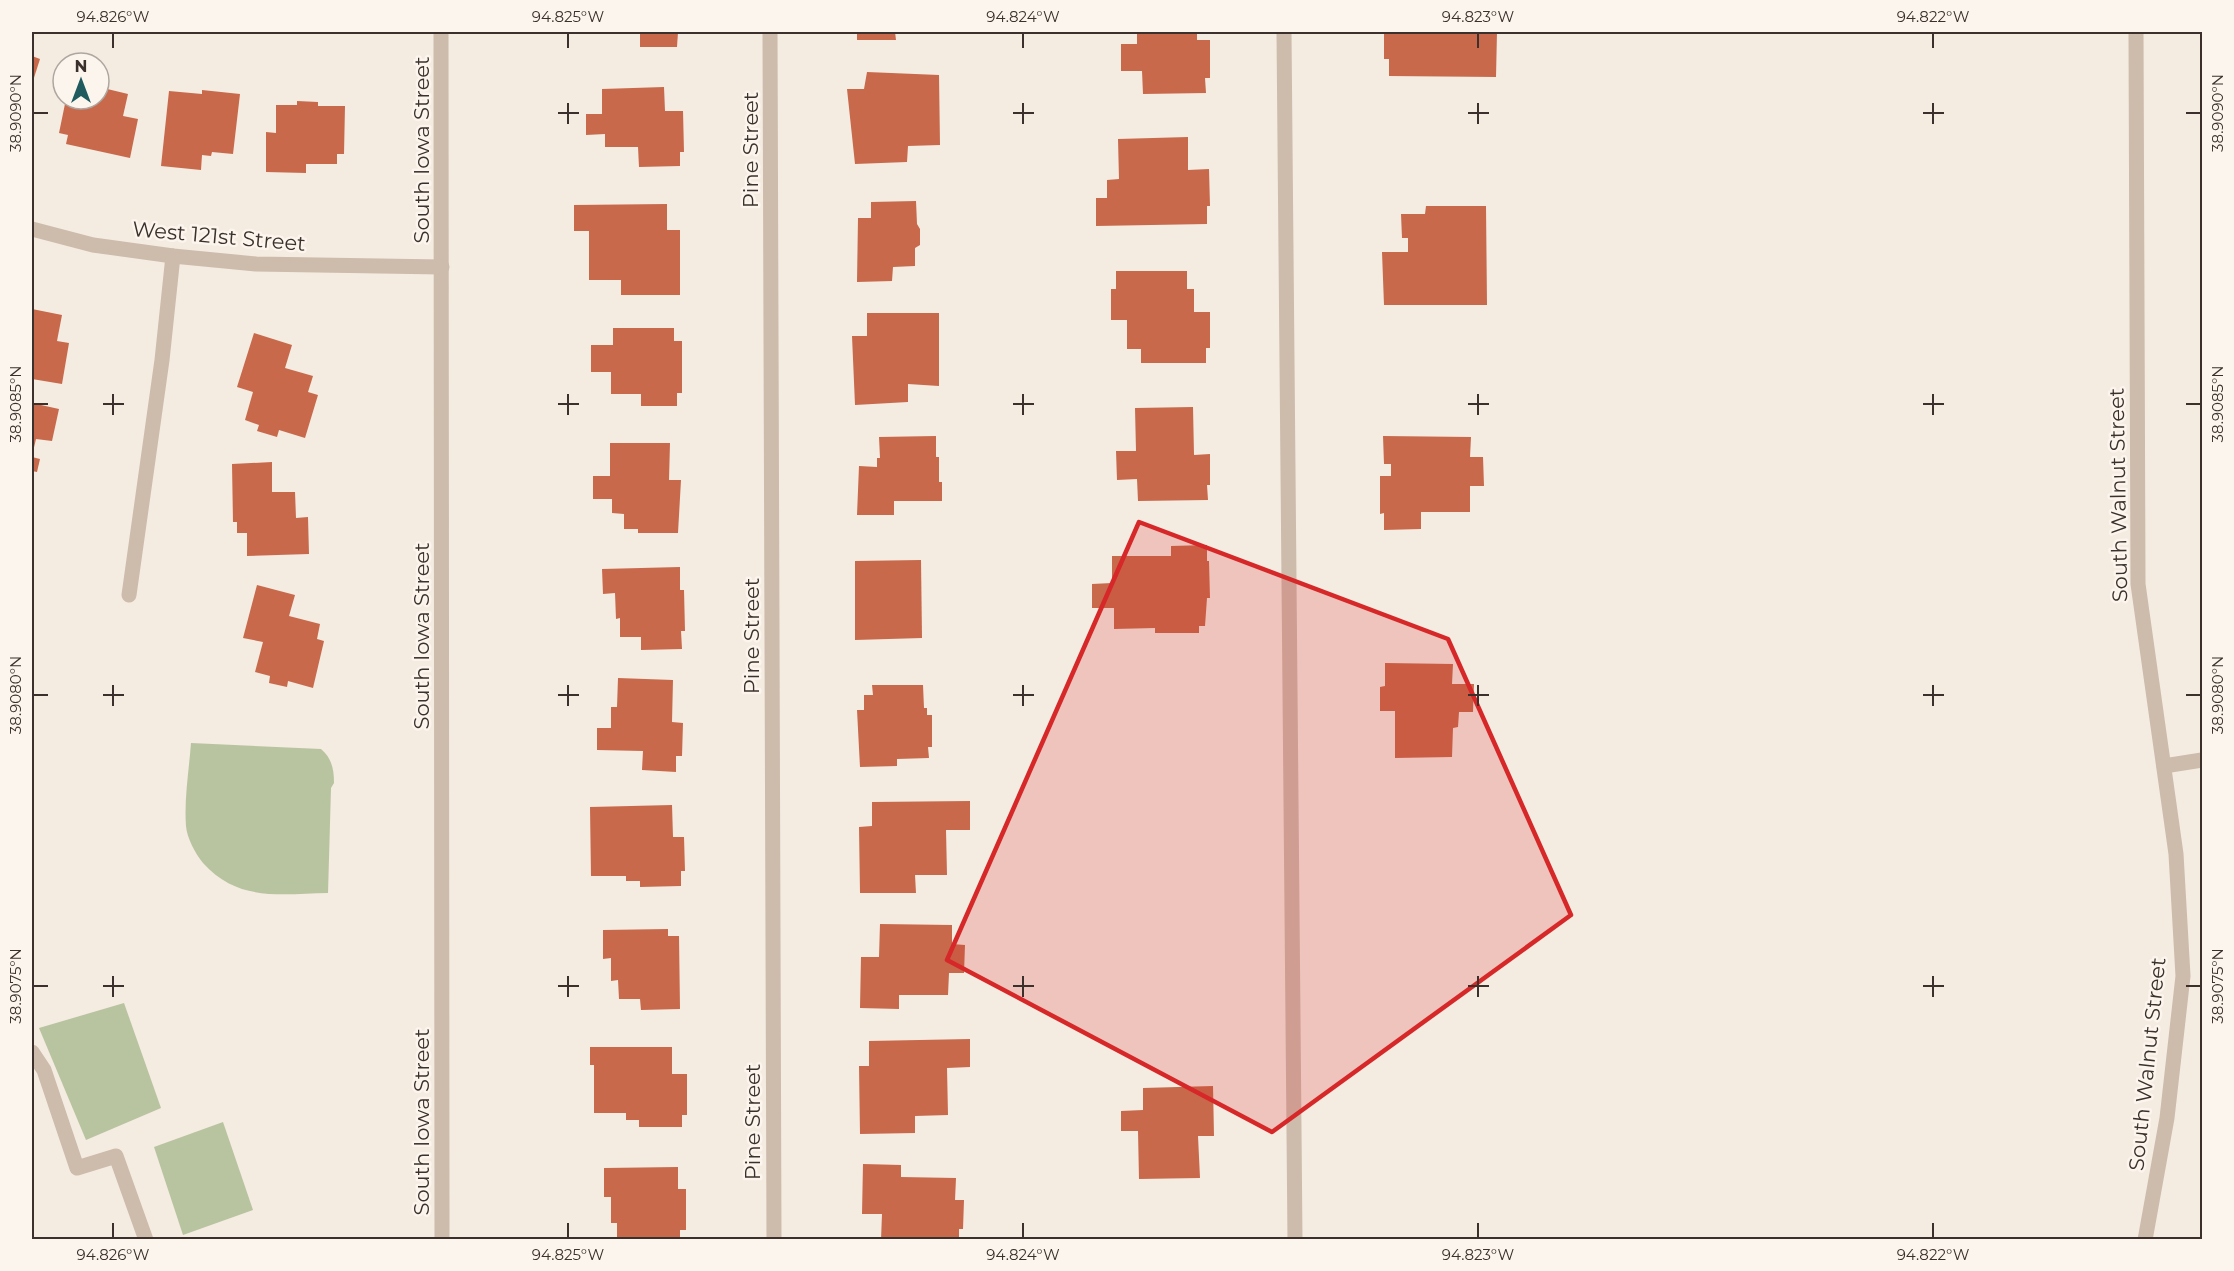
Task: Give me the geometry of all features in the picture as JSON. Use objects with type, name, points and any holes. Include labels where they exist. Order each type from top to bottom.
[{"type":"street","name":"South Iowa Street","points":[[441,32],[442,1239]]},
{"type":"street","name":"Pine Street","points":[[770,32],[774,1239]]},
{"type":"street","points":[[1284,32],[1295,1239]]},
{"type":"street","name":"South Walnut Street","points":[[2136,32],[2138,584],[2176,854],[2182,976],[2167,1118],[2145,1239]]},
{"type":"street","name":"West 121st Street","points":[[32,229],[93,245],[256,264],[442,267]]},
{"type":"street","points":[[129,595],[162,360],[173,256]]},
{"type":"street","points":[[2164,766],[2202,760]]},
{"type":"street","points":[[32,1052],[44,1070],[77,1168],[116,1156],[146,1239]]},
{"type":"highlighted area","points":[[1139,522],[1448,639],[1571,915],[1272,1132],[947,960]]},
{"type":"green space","points":[[191,743],[321,749],[328,756],[332,764],[334,783],[331,788],[328,893],[277,894],[245,890],[216,876],[203,863],[192,845],[186,826],[186,795]]},
{"type":"green space","points":[[124,1003],[161,1108],[86,1140],[39,1028]]},
{"type":"green space","points":[[223,1122],[253,1210],[183,1235],[154,1147]]},
{"type":"building","points":[[640,32],[678,32],[677,47],[640,47]]},
{"type":"building","points":[[857,32],[895,32],[896,40],[857,40]]},
{"type":"building","points":[[1137,32],[1197,32],[1197,40],[1210,40],[1210,78],[1205,78],[1206,93],[1143,94],[1142,71],[1121,71],[1121,44],[1137,44]]},
{"type":"building","points":[[1384,32],[1497,32],[1496,77],[1389,76],[1389,59],[1384,59]]},
{"type":"building","points":[[32,56],[40,59],[32,84]]},
{"type":"building","points":[[867,72],[939,75],[940,145],[908,146],[907,162],[855,164],[847,89],[864,89]]},
{"type":"building","points":[[664,87],[665,111],[683,111],[684,152],[680,152],[680,166],[639,167],[638,147],[605,147],[605,134],[586,135],[586,114],[602,114],[602,89]]},
{"type":"building","points":[[111,90],[128,94],[123,116],[138,119],[130,158],[66,144],[68,135],[59,133],[64,111],[111,111]]},
{"type":"building","points":[[202,90],[240,94],[233,154],[212,152],[211,156],[202,155],[201,170],[161,166],[169,91],[202,94]]},
{"type":"building","points":[[297,101],[318,102],[318,106],[345,106],[344,154],[337,154],[337,164],[306,164],[306,173],[266,172],[266,132],[276,133],[276,105],[297,105]]},
{"type":"building","points":[[1188,137],[1188,170],[1209,169],[1210,206],[1207,206],[1207,224],[1096,226],[1096,198],[1107,198],[1107,180],[1119,179],[1118,139]]},
{"type":"building","points":[[916,201],[920,245],[915,248],[915,266],[893,267],[892,281],[857,282],[858,218],[871,218],[871,202]]},
{"type":"building","points":[[667,204],[667,230],[680,230],[680,295],[621,295],[621,280],[589,280],[589,231],[574,231],[574,205]]},
{"type":"building","points":[[1426,206],[1486,206],[1487,305],[1384,305],[1382,252],[1408,252],[1408,238],[1402,238],[1401,214],[1425,214]]},
{"type":"building","points":[[1116,271],[1187,271],[1187,289],[1194,289],[1194,312],[1210,312],[1210,348],[1206,348],[1206,363],[1141,363],[1141,349],[1127,349],[1127,320],[1111,320],[1111,289],[1116,289]]},
{"type":"building","points":[[32,309],[62,315],[57,341],[69,343],[62,384],[32,379]]},
{"type":"building","points":[[867,313],[939,313],[939,386],[908,384],[908,402],[855,405],[852,336],[867,336]]},
{"type":"building","points":[[613,328],[674,328],[674,341],[682,341],[682,393],[677,393],[677,406],[641,406],[641,394],[611,394],[611,372],[591,372],[591,345],[613,345]]},
{"type":"building","points":[[254,333],[292,345],[285,368],[313,376],[308,392],[318,395],[305,438],[279,430],[277,437],[257,431],[259,425],[245,420],[253,392],[237,387]]},
{"type":"building","points":[[32,403],[59,409],[52,441],[36,439],[32,456]]},
{"type":"building","points":[[1193,407],[1194,455],[1210,454],[1208,500],[1138,501],[1137,479],[1117,480],[1116,451],[1136,451],[1135,408]]},
{"type":"building","points":[[936,436],[936,457],[939,457],[942,501],[894,501],[894,515],[857,515],[859,466],[877,467],[877,458],[880,458],[879,437]]},
{"type":"building","points":[[1383,436],[1471,437],[1470,457],[1483,457],[1484,486],[1470,486],[1470,512],[1421,512],[1421,529],[1384,530],[1384,513],[1380,514],[1380,476],[1391,476],[1391,464],[1384,464]]},
{"type":"building","points":[[610,443],[670,443],[669,480],[681,480],[678,533],[638,533],[638,529],[624,529],[624,514],[612,513],[612,499],[593,499],[593,476],[610,476]]},
{"type":"building","points":[[32,457],[40,459],[37,472],[32,471]]},
{"type":"building","points":[[272,462],[272,492],[295,492],[296,518],[308,517],[309,554],[247,556],[247,533],[237,533],[237,522],[233,522],[232,464]]},
{"type":"building","points":[[1207,545],[1210,598],[1207,598],[1205,626],[1199,626],[1199,633],[1155,633],[1155,628],[1114,629],[1114,608],[1092,608],[1092,584],[1112,583],[1112,556],[1171,556],[1171,546]]},
{"type":"building","points":[[921,560],[922,638],[855,640],[855,561]]},
{"type":"building","points":[[680,567],[680,590],[684,590],[685,631],[681,631],[682,649],[641,650],[641,637],[620,637],[620,618],[616,619],[615,593],[603,594],[602,569]]},
{"type":"building","points":[[257,585],[295,595],[289,616],[320,624],[317,639],[324,641],[313,688],[288,681],[287,687],[269,683],[270,676],[255,672],[263,642],[243,638]]},
{"type":"building","points":[[1385,663],[1453,664],[1452,684],[1474,684],[1473,712],[1459,712],[1458,727],[1453,728],[1452,757],[1395,758],[1395,711],[1380,711],[1380,687],[1385,686]]},
{"type":"building","points":[[618,678],[673,680],[672,722],[683,723],[682,756],[676,756],[676,772],[642,770],[643,751],[597,750],[597,728],[611,728],[611,707],[617,707]]},
{"type":"building","points":[[872,685],[923,685],[924,708],[927,708],[927,715],[932,715],[932,747],[928,747],[929,758],[897,759],[897,766],[860,767],[857,710],[864,710],[864,695],[873,695]]},
{"type":"building","points":[[970,801],[970,830],[946,830],[947,875],[915,875],[916,893],[860,893],[859,827],[872,826],[872,802]]},
{"type":"building","points":[[672,805],[673,837],[684,837],[685,871],[681,871],[681,886],[640,887],[640,881],[626,881],[626,876],[591,876],[590,807]]},
{"type":"building","points":[[880,924],[952,925],[952,944],[965,945],[964,973],[949,973],[948,995],[899,995],[899,1009],[860,1008],[861,957],[879,957]]},
{"type":"building","points":[[668,929],[668,936],[679,936],[680,1009],[641,1010],[640,999],[619,999],[618,980],[611,981],[611,958],[603,959],[603,930]]},
{"type":"building","points":[[970,1039],[970,1067],[947,1068],[948,1115],[915,1116],[915,1133],[860,1134],[859,1066],[869,1066],[869,1041]]},
{"type":"building","points":[[590,1047],[672,1047],[672,1074],[687,1074],[687,1115],[682,1115],[682,1127],[639,1127],[639,1120],[626,1120],[626,1113],[594,1113],[594,1065],[590,1065]]},
{"type":"building","points":[[1213,1086],[1214,1136],[1198,1136],[1200,1178],[1139,1179],[1138,1131],[1121,1131],[1121,1111],[1143,1110],[1143,1088]]},
{"type":"building","points":[[863,1164],[901,1165],[901,1177],[956,1178],[955,1200],[964,1200],[963,1229],[959,1229],[959,1240],[881,1240],[882,1214],[862,1214]]},
{"type":"building","points":[[678,1167],[678,1189],[686,1189],[686,1230],[680,1230],[680,1240],[617,1238],[617,1223],[611,1223],[611,1197],[604,1197],[604,1168]]}]
